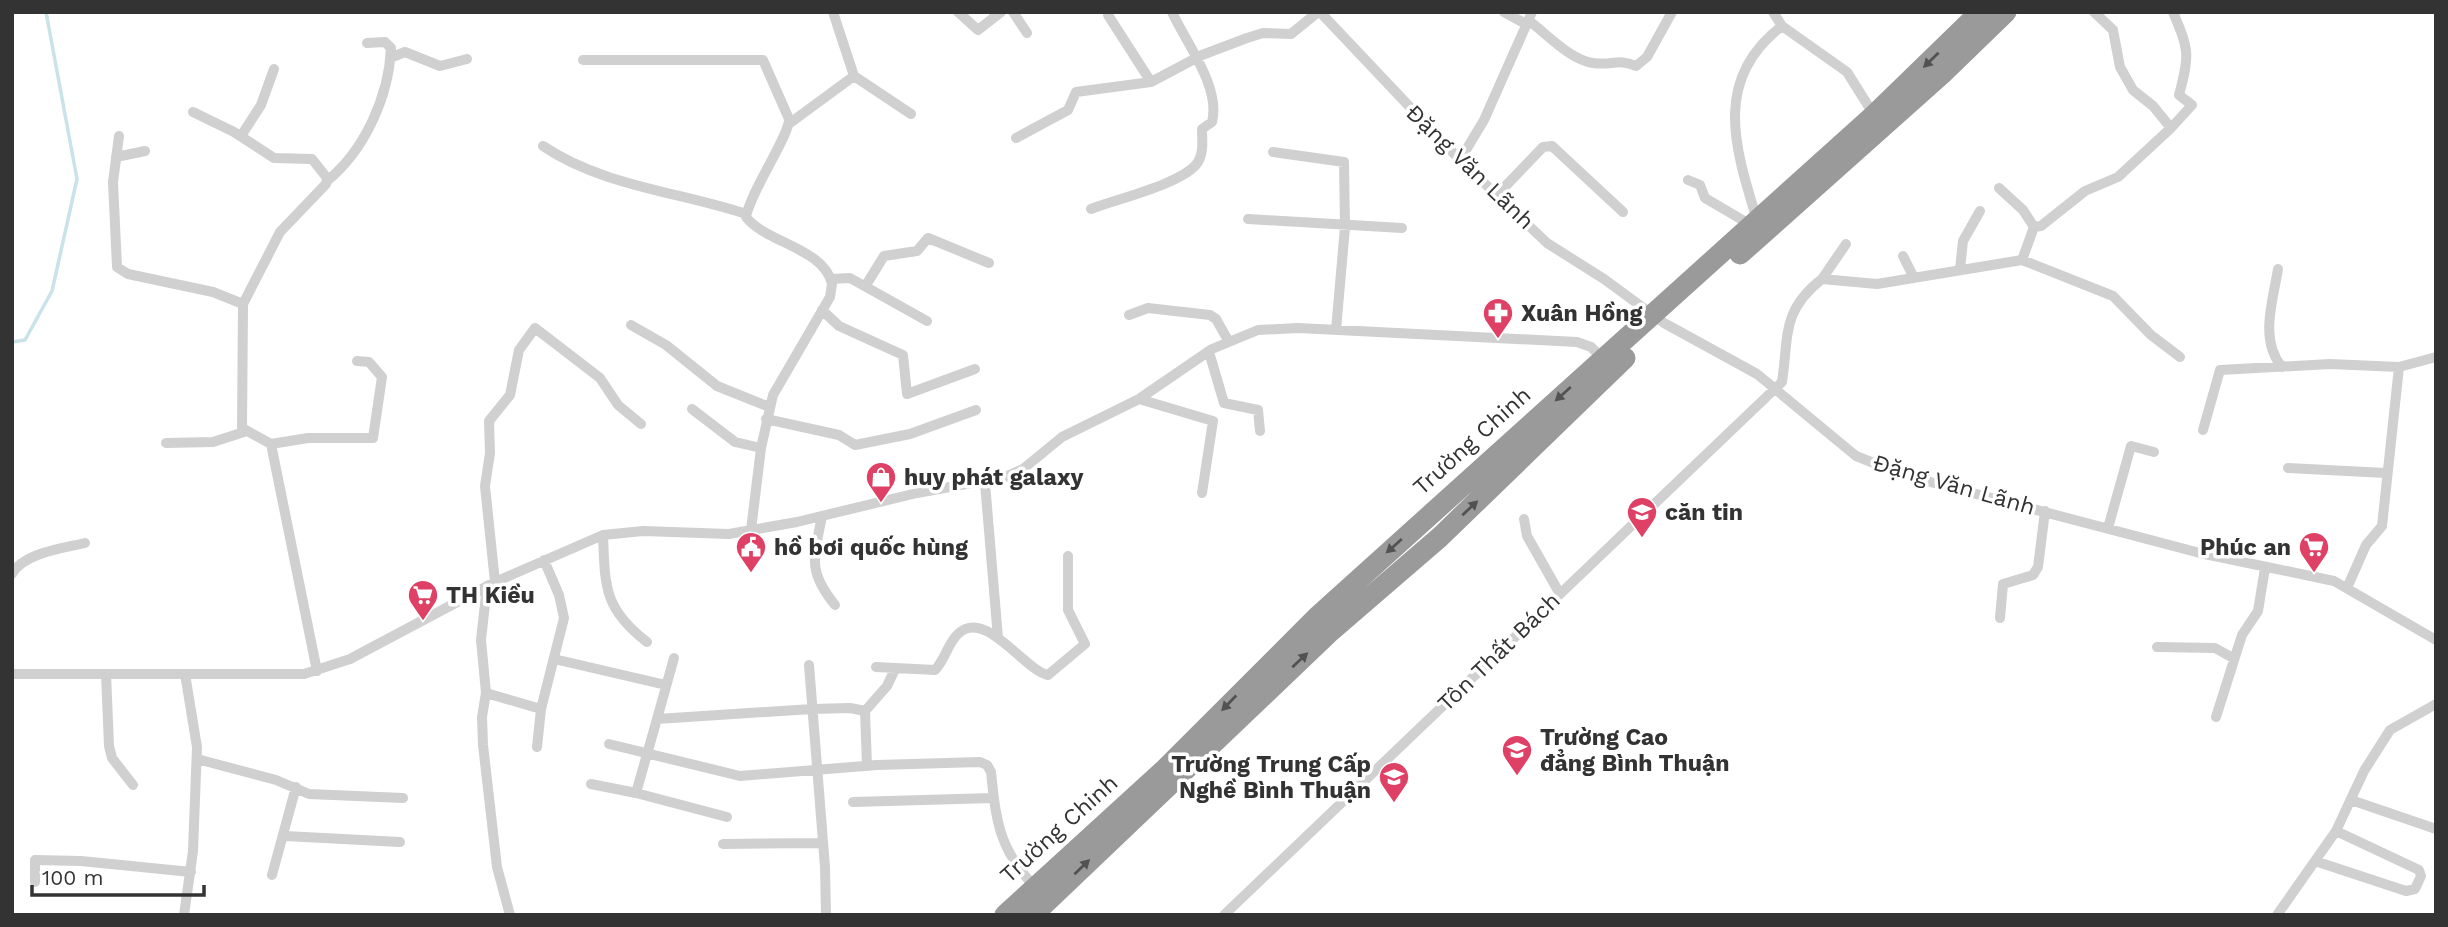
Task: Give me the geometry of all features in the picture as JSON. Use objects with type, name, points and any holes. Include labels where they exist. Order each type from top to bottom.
[{"type":"highway","name":"Trường Chinh","points":[[1659,318],[1754,223],[1874,115],[1980,12]]},
{"type":"highway","name":"Trường Chinh","points":[[1005,915],[1165,769],[1318,616],[1942,74],[2006,12]]},
{"type":"highway","name":"Trường Chinh","points":[[1033,915],[1331,631],[1440,537],[1607,365]]},
{"type":"street","points":[[833,12],[854,76],[911,114]]},
{"type":"street","points":[[958,12],[978,30],[1001,12]]},
{"type":"street","points":[[1013,12],[1027,33]]},
{"type":"street","points":[[1091,209],[1175,181],[1196,165],[1202,149],[1202,129],[1212,122],[1214,117],[1210,92],[1172,12]]},
{"type":"street","points":[[1016,138],[1068,110],[1076,92],[1151,82],[1194,59],[1263,33],[1291,34],[1319,12]]},
{"type":"street","name":"Đặng Văn Lãnh","points":[[1319,12],[1460,160],[1547,243],[1659,318],[1757,373],[1838,442],[1870,464],[2265,568],[2334,581],[2436,640]]},
{"type":"street","points":[[1504,12],[1529,19],[1583,60],[1601,64],[1620,60],[1636,66],[1647,57],[1672,12]]},
{"type":"street","points":[[1773,12],[1782,26],[1847,72],[1874,115]]},
{"type":"street","points":[[2094,12],[2113,30],[2120,67],[2129,85],[2171,128]]},
{"type":"street","points":[[2034,227],[2041,226],[2085,191],[2118,177],[2192,105],[2179,95],[2188,53],[2183,29],[2173,12]]},
{"type":"street","points":[[1108,15],[1151,82]]},
{"type":"street","points":[[1460,160],[1484,120],[1529,19]]},
{"type":"street","points":[[1754,223],[1738,148],[1734,93],[1755,52],[1782,26]]},
{"type":"street","points":[[244,432],[241,423],[243,304],[280,232],[337,173],[376,114],[381,102],[391,48],[384,42],[367,43]]},
{"type":"street","points":[[390,58],[405,52],[440,65],[467,60]]},
{"type":"street","points":[[583,60],[763,60],[790,123]]},
{"type":"street","points":[[241,136],[261,105],[274,69]]},
{"type":"street","points":[[854,76],[790,123],[768,163],[746,214],[747,220],[808,256],[831,279],[850,278],[927,321]]},
{"type":"street","points":[[193,112],[241,136],[274,158],[312,159],[326,174],[327,181]]},
{"type":"street","points":[[118,136],[113,182],[117,267],[128,274],[213,292],[243,304]]},
{"type":"street","points":[[543,146],[560,157],[591,170],[666,194],[698,198],[746,214]]},
{"type":"street","points":[[1497,195],[1543,147],[1552,146],[1622,212]]},
{"type":"street","points":[[116,157],[145,150]]},
{"type":"street","points":[[1273,152],[1345,162],[1345,227],[1336,330]]},
{"type":"street","points":[[1688,180],[1700,185],[1705,198],[1754,223]]},
{"type":"street","points":[[1999,188],[2034,227]]},
{"type":"street","points":[[1960,269],[1964,241],[1980,211]]},
{"type":"street","points":[[1248,219],[1345,227],[1402,228]]},
{"type":"street","points":[[2022,260],[2034,227]]},
{"type":"street","points":[[866,285],[884,256],[917,251],[928,238],[989,263]]},
{"type":"street","points":[[1774,389],[1782,382],[1787,326],[1806,293],[1822,279],[1846,244]]},
{"type":"street","points":[[1903,256],[1914,278]]},
{"type":"street","points":[[1822,279],[1863,284],[2022,260],[2094,286],[2113,296],[2151,335],[2180,357]]},
{"type":"street","points":[[2278,269],[2269,331],[2272,353],[2282,367]]},
{"type":"street","points":[[751,530],[769,407],[779,384],[830,297],[831,279]]},
{"type":"street","points":[[1129,315],[1148,308],[1210,315],[1216,318],[1229,342]]},
{"type":"street","points":[[822,310],[839,326],[903,355],[907,394],[975,369]]},
{"type":"street","points":[[631,325],[666,345],[717,386],[769,407]]},
{"type":"street","points":[[510,915],[497,867],[489,814],[482,721],[486,694],[481,640],[491,584],[485,486],[490,453],[489,421],[510,395],[519,349],[535,328],[600,378],[618,405],[640,424]]},
{"type":"street","points":[[12,674],[304,674],[317,671],[350,659],[491,584],[603,535],[643,531],[716,534],[751,530],[917,493],[985,483],[1023,469],[1062,437],[1139,399],[1209,352],[1269,328],[1577,342],[1591,347],[1607,365]]},
{"type":"street","points":[[1202,493],[1213,421],[1224,403],[1209,352]]},
{"type":"street","points":[[2203,430],[2220,370],[2368,364],[2399,367],[2436,357]]},
{"type":"street","points":[[166,443],[213,442],[244,432],[271,444],[308,438],[373,438],[382,377],[369,362],[357,360]]},
{"type":"street","points":[[2347,587],[2366,544],[2382,526],[2399,367]]},
{"type":"street","name":"Tôn Thất Bách","points":[[1224,915],[1774,389]]},
{"type":"street","points":[[1139,399],[1213,421]]},
{"type":"street","points":[[1224,403],[1258,410],[1259,430]]},
{"type":"street","points":[[692,409],[735,442],[761,449]]},
{"type":"street","points":[[766,419],[839,435],[855,445],[883,442],[976,410]]},
{"type":"street","points":[[271,444],[317,671]]},
{"type":"street","points":[[2108,528],[2131,446],[2154,452]]},
{"type":"street","points":[[2288,468],[2386,473]]},
{"type":"street","points":[[985,483],[997,598],[998,638]]},
{"type":"street","points":[[2000,618],[2003,584],[2033,575],[2038,567],[2045,511]]},
{"type":"street","points":[[822,516],[813,566],[820,586],[835,605]]},
{"type":"street","points":[[1524,519],[1527,536],[1560,594]]},
{"type":"street","points":[[603,535],[606,585],[611,605],[625,626],[647,642]]},
{"type":"street","points":[[12,574],[20,564],[85,543]]},
{"type":"street","points":[[876,667],[935,670],[963,630],[980,629],[998,638],[1045,675],[1086,644],[1068,610],[1068,556]]},
{"type":"street","points":[[537,747],[541,709],[564,618],[559,595],[544,560]]},
{"type":"street","points":[[2216,718],[2242,635],[2258,611],[2265,568]]},
{"type":"street","points":[[2157,647],[2215,648],[2233,658]]},
{"type":"street","points":[[636,793],[674,658]]},
{"type":"street","points":[[554,659],[666,685]]},
{"type":"street","points":[[809,666],[823,843],[825,915]]},
{"type":"street","points":[[867,766],[865,711],[887,686],[895,669]]},
{"type":"street","points":[[106,674],[109,746],[112,758],[133,785]]},
{"type":"street","points":[[184,915],[191,872],[197,759],[196,732],[185,674]]},
{"type":"street","points":[[486,694],[541,709]]},
{"type":"street","points":[[2277,915],[2336,831],[2375,750],[2390,730],[2436,704]]},
{"type":"street","points":[[657,719],[812,709],[850,708],[865,711]]},
{"type":"street","points":[[609,744],[740,776],[867,766],[980,762],[987,765],[991,772],[1001,836],[1011,861],[1034,886]]},
{"type":"street","points":[[197,759],[309,793],[403,798]]},
{"type":"street","points":[[592,784],[727,817]]},
{"type":"street","points":[[272,875],[285,836],[296,787]]},
{"type":"street","points":[[853,802],[993,798]]},
{"type":"street","points":[[2351,800],[2436,829]]},
{"type":"street","points":[[2315,861],[2406,891],[2415,889],[2421,876],[2419,870],[2336,831]]},
{"type":"street","points":[[285,836],[400,842]]},
{"type":"street","points":[[723,844],[823,843]]},
{"type":"street","points":[[35,882],[36,860],[81,861],[191,872]]},
{"type":"waterway","points":[[12,342],[25,340],[52,291],[77,179],[46,12]]},
{"type":"place","name":"Xuân Hồng","points":[[1498,340]]},
{"type":"place","name":"huy phát galaxy","points":[[881,504]]},
{"type":"place","name":"căn tin","points":[[1642,539]]},
{"type":"place","name":"hồ bơi quốc hùng","points":[[751,574]]},
{"type":"place","name":"Phúc an","points":[[2314,574]]},
{"type":"place","name":"TH Kiều","points":[[423,622]]},
{"type":"place","name":"Trường Cao đẳng Bình Thuận","points":[[1517,777]]},
{"type":"place","name":"Trường Trung Cấp Nghề Bình Thuận","points":[[1394,804]]}]
